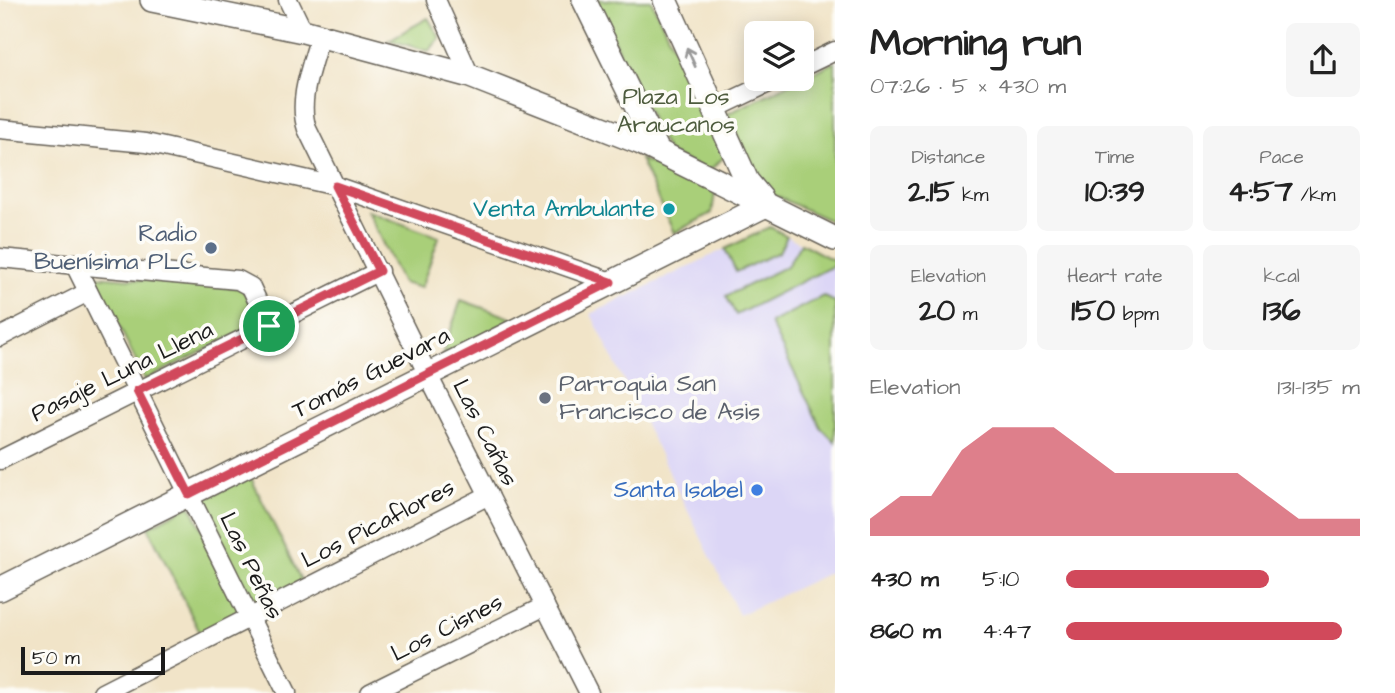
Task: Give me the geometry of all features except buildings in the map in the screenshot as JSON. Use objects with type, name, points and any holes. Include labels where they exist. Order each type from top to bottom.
[{"type":"main road","points":[[152,0],[311,34],[470,76],[658,150],[835,239]]},
{"type":"main road","points":[[584,0],[658,150]]},
{"type":"main road","points":[[668,1],[747,181],[766,205]]},
{"type":"main road","name":"Tomás Guevara","points":[[0,589],[766,205]]},
{"type":"street","points":[[288,0],[311,34]]},
{"type":"street","points":[[436,0],[470,76]]},
{"type":"street","name":"Las Cañas","points":[[311,34],[304,100],[307,129],[589,693]]},
{"type":"street","points":[[814,61],[835,51]]},
{"type":"street","points":[[714,109],[752,91]]},
{"type":"street","points":[[0,129],[146,143],[335,186],[611,282]]},
{"type":"street","points":[[0,258],[238,280],[251,287],[269,326]]},
{"type":"street","name":"Las Peñas","points":[[74,263],[287,693]]},
{"type":"street","name":"Pasaje Luna Llena","points":[[0,460],[379,271]]},
{"type":"street","points":[[0,337],[88,292]]},
{"type":"street","name":"Los Picaflores","points":[[102,693],[489,495]]},
{"type":"street","name":"Los Cisnes","points":[[370,693],[545,606]]},
{"type":"shaded area","name":"Santa Isabel","points":[[770,227],[835,261],[835,570],[739,615],[591,314]]},
{"type":"green space","name":"Plaza Los Araucanos","points":[[594,0],[651,0],[726,155],[709,171],[668,153]]},
{"type":"green space","points":[[428,18],[440,38],[429,51],[389,40]]},
{"type":"green space","points":[[835,62],[835,223],[769,193],[755,176],[727,114],[775,91],[814,91],[814,72]]},
{"type":"green space","points":[[640,159],[710,187],[715,193],[712,213],[674,233]]},
{"type":"green space","points":[[367,211],[439,237],[421,288],[402,283]]},
{"type":"green space","points":[[770,227],[787,236],[779,252],[736,272],[725,249]]},
{"type":"green space","points":[[801,243],[835,261],[835,265],[736,315],[726,296],[787,266]]},
{"type":"green space","points":[[95,276],[243,288],[260,323],[145,380]]},
{"type":"green space","points":[[823,296],[835,302],[835,442],[821,428],[770,323]]},
{"type":"green space","points":[[461,300],[514,319],[442,355]]},
{"type":"green space","points":[[250,476],[303,584],[254,609],[199,501]]},
{"type":"green space","points":[[190,505],[246,614],[202,637],[148,527]]},
{"type":"place","name":"Venta Ambulante","points":[[669,209]]},
{"type":"place","name":"Radio Buenísima PLC","points":[[211,248]]},
{"type":"place","name":"Parroquia San Francisco de Asis","points":[[545,398]]},
{"type":"place","name":"Santa Isabel","points":[[757,490]]},
{"type":"route","points":[[335,186],[611,282],[189,494],[137,391],[269,326],[379,271],[335,186]]}]
